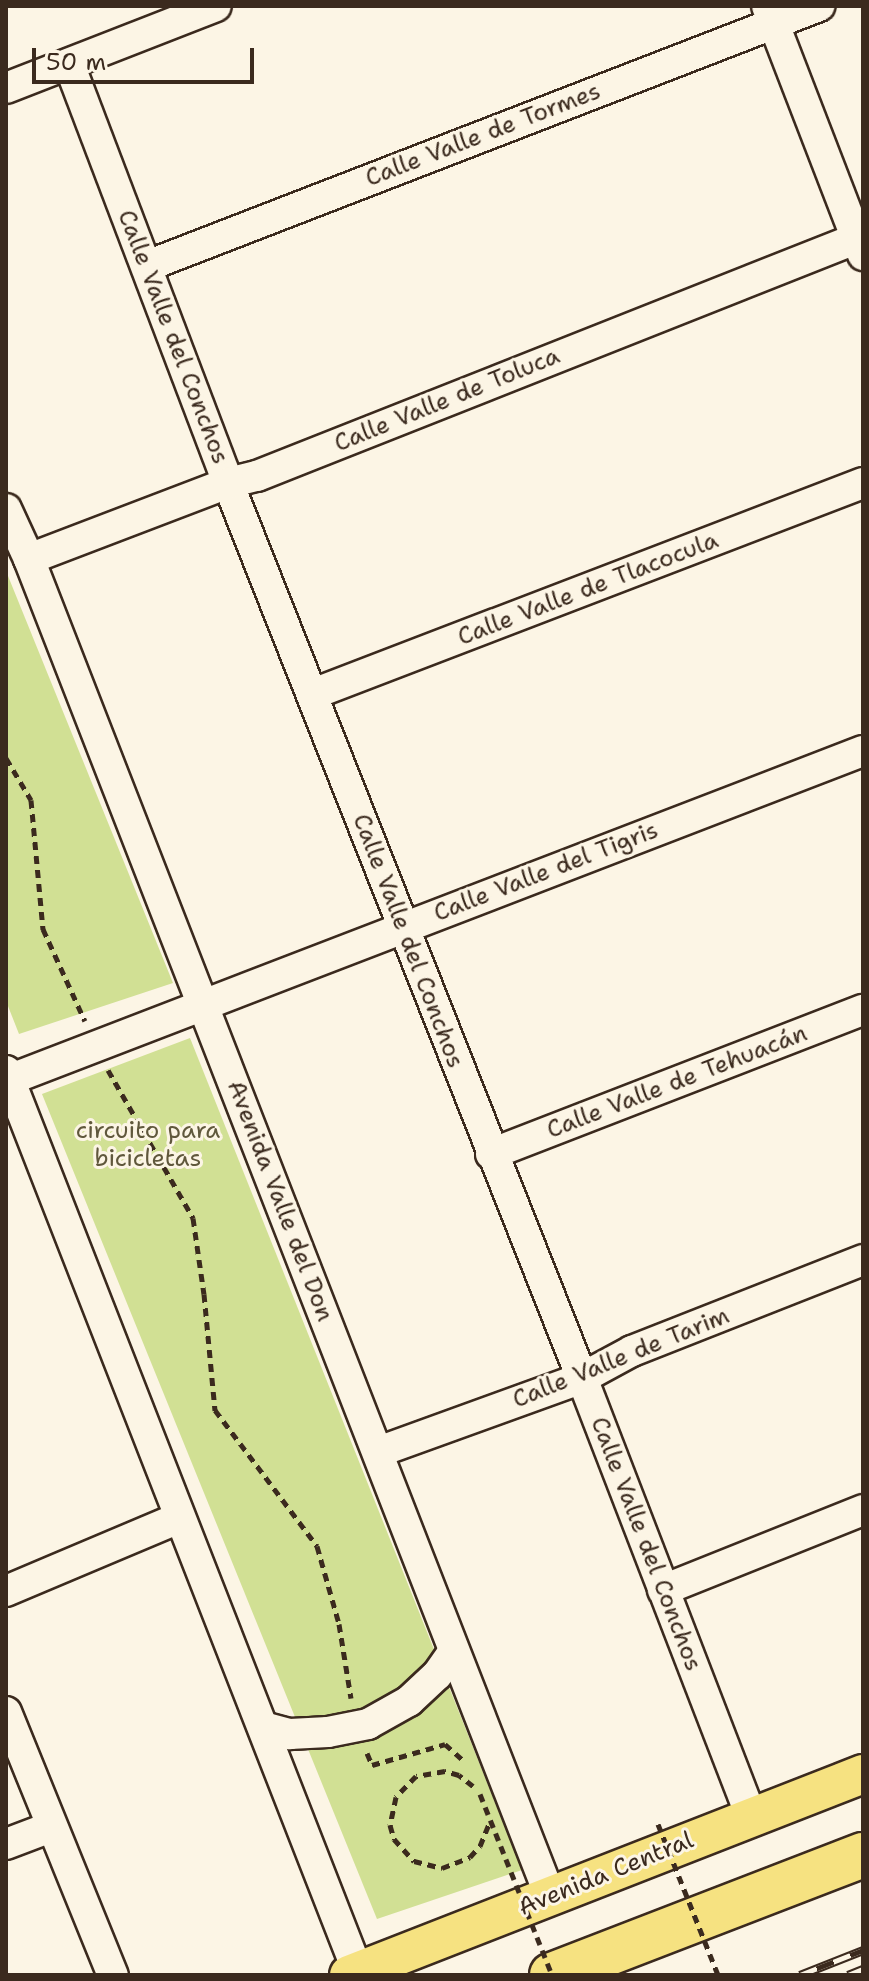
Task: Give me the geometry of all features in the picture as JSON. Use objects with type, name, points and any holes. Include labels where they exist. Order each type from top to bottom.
[{"type":"highway","points":[[552,1975],[863,1855]]},
{"type":"main road","name":"Avenida Central","points":[[354,1973],[863,1774]]},
{"type":"street","points":[[6,88],[216,6]]},
{"type":"street","name":"Calle Valle de Tormes","points":[[147,266],[770,14],[819,6]]},
{"type":"street","points":[[770,14],[861,243]]},
{"type":"street","name":"Calle Valle del Conchos","points":[[69,64],[228,483],[313,694],[401,927],[582,1378],[751,1817]]},
{"type":"street","name":"Calle Valle de Toluca","points":[[29,559],[228,483],[257,476],[861,243]]},
{"type":"street","name":"Calle Valle de Tlacocula","points":[[313,694],[863,483]]},
{"type":"street","name":"Avenida Valle del Don","points":[[6,509],[29,559],[550,1896]]},
{"type":"street","name":"Calle Valle del Tigris","points":[[7,1077],[863,751]]},
{"type":"street","name":"Calle Valle de Tehuacán","points":[[491,1154],[863,1010]]},
{"type":"street","points":[[7,1077],[263,1727],[354,1973]]},
{"type":"street","name":"Calle Valle de Tarim","points":[[378,1452],[582,1378],[632,1351],[863,1260]]},
{"type":"street","points":[[663,1590],[863,1510]]},
{"type":"street","points":[[6,1591],[179,1518]]},
{"type":"street","points":[[263,1727],[290,1734],[368,1724],[409,1701],[437,1675],[454,1651]]},
{"type":"street","points":[[6,1712],[113,1975]]},
{"type":"street","points":[[6,1844],[51,1827]]},
{"type":"path","points":[[6,758],[31,800],[43,929],[123,1101],[193,1218],[215,1410],[317,1546],[339,1624],[355,1726],[372,1765],[445,1744],[462,1758],[493,1809],[480,1846],[470,1857],[442,1868],[414,1861],[403,1852],[390,1825],[396,1797],[405,1785],[430,1771],[459,1775],[480,1794],[552,1975]]},
{"type":"path","points":[[658,1824],[718,1975]]},
{"type":"green space","points":[[6,571],[173,983],[19,1034],[6,1001]]},
{"type":"green space","name":"circuito para bicicletas","points":[[190,1038],[522,1870],[377,1919],[42,1094]]},
{"type":"railway","points":[[800,1975],[863,1950]]},
{"type":"railway","points":[[848,1975],[863,1969]]}]
